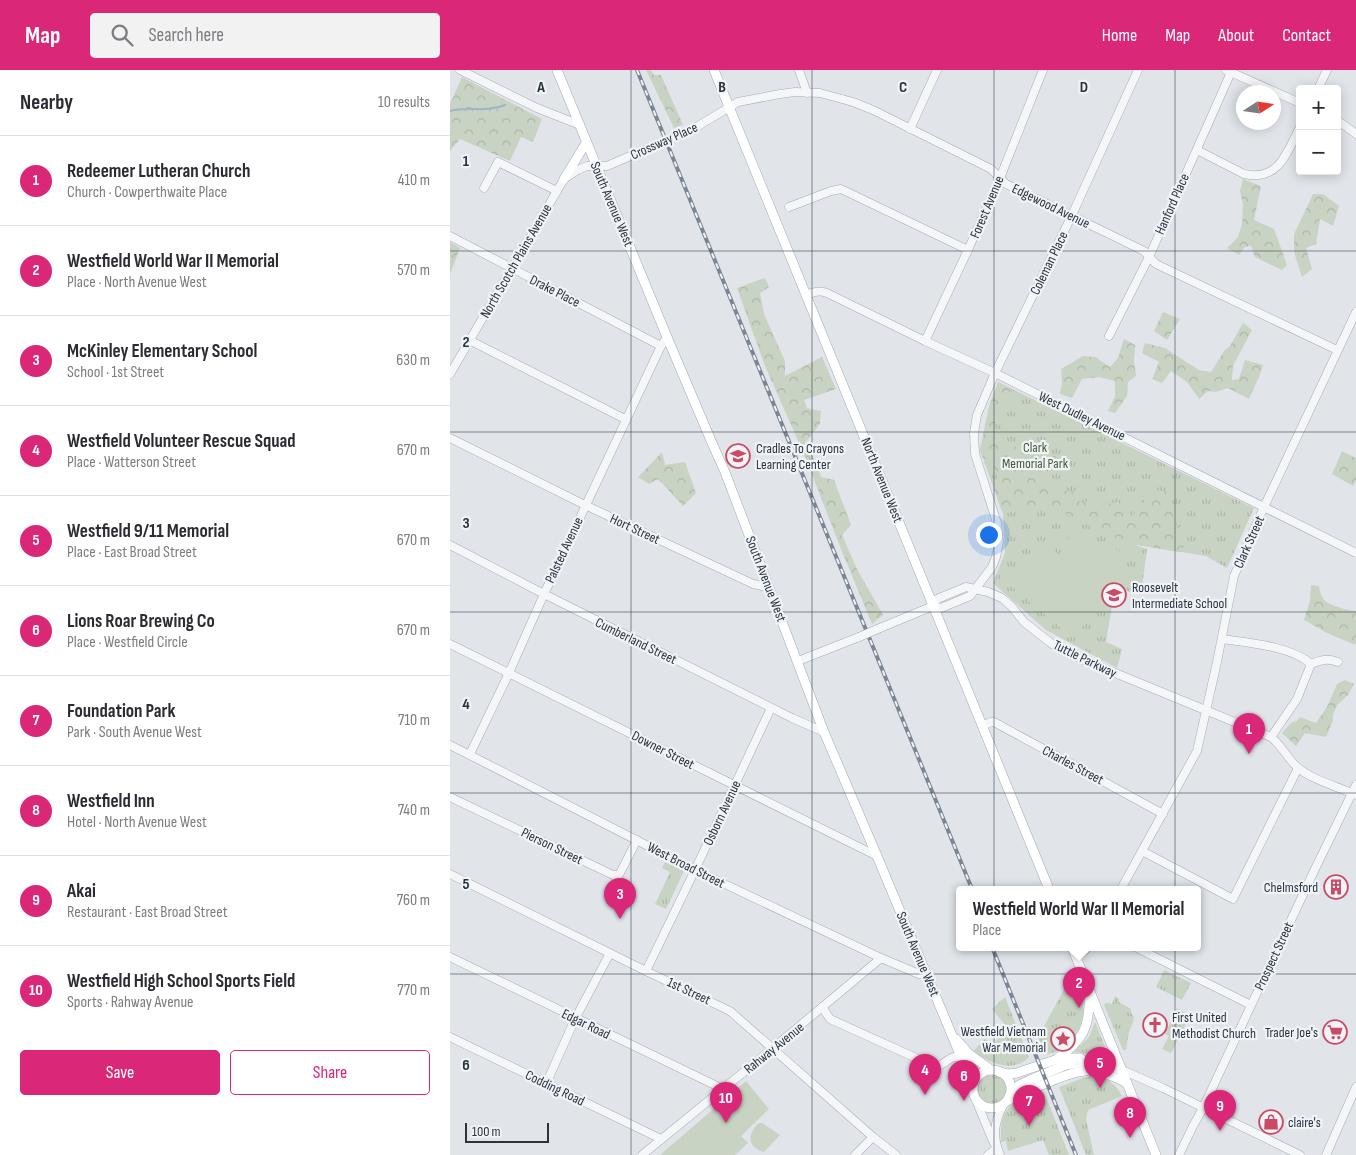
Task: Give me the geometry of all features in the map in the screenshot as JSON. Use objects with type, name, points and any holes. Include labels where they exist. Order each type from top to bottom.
[{"type":"main road","name":"South Avenue West","points":[[557,70],[725,472],[824,732],[926,975],[962,1057],[972,1072],[974,1083]]},
{"type":"main road","name":"North Avenue West","points":[[714,70],[1047,886]]},
{"type":"main road","points":[[564,179],[586,143]]},
{"type":"main road","points":[[1073,951],[1156,1155]]},
{"type":"main road","points":[[1055,1060],[1073,1046],[1086,1026],[1089,1015],[1088,988]]},
{"type":"main road","name":"South Avenue West","points":[[952,1033],[969,1054],[995,1071]]},
{"type":"main road","points":[[1086,1062],[1080,1058],[1071,1058],[1055,1060],[1017,1074],[995,1071],[980,1074],[974,1083],[973,1090],[976,1100],[982,1106],[995,1108],[1029,1090],[1078,1071],[1104,1073],[1126,1083]]},
{"type":"main road","points":[[1006,1101],[1019,1085],[1066,1065],[1086,1062],[1122,1070]]},
{"type":"main road","points":[[995,1071],[1005,1076],[1009,1081],[1010,1087],[1006,1101]]},
{"type":"street","points":[[460,70],[537,108],[580,125]]},
{"type":"street","points":[[799,70],[807,93]]},
{"type":"street","points":[[910,129],[937,70]]},
{"type":"street","name":"Forest Avenue","points":[[925,341],[1000,178],[1043,70]]},
{"type":"street","name":"Coleman Place","points":[[995,373],[1072,215],[1138,70]]},
{"type":"street","points":[[1320,85],[1327,70]]},
{"type":"street","points":[[1229,71],[1296,101]]},
{"type":"street","name":"Hanford Place","points":[[1109,336],[1149,257],[1229,71]]},
{"type":"street","name":"Edgewood Avenue","points":[[730,107],[738,102],[780,94],[807,93],[834,96],[853,102],[873,110],[991,169],[1006,184],[1144,251],[1156,264],[1338,350]]},
{"type":"street","name":"Crossway Place","points":[[596,166],[607,166],[694,129],[730,107]]},
{"type":"street","points":[[1341,123],[1356,134]]},
{"type":"street","points":[[1196,150],[1244,174],[1250,176],[1261,175],[1274,170],[1279,165],[1298,130]]},
{"type":"street","points":[[484,188],[498,162],[557,190]]},
{"type":"street","name":"North Scotch Plains Avenue","points":[[450,374],[564,179],[587,166],[596,166]]},
{"type":"street","points":[[789,208],[831,191],[841,190],[968,250]]},
{"type":"street","name":"Drake Place","points":[[450,236],[661,346]]},
{"type":"street","name":"West Dudley Avenue","points":[[806,295],[815,291],[821,291],[995,373],[1356,553]]},
{"type":"street","name":"Clark Street","points":[[1123,886],[1197,751],[1234,576],[1264,506],[1338,350],[1354,323],[1356,312]]},
{"type":"street","name":"Palsted Avenue","points":[[470,754],[625,419],[667,337]]},
{"type":"street","points":[[469,340],[625,419]]},
{"type":"street","points":[[798,661],[933,606],[941,608],[970,596],[992,567],[999,542],[998,523],[975,454],[974,433],[977,415],[995,373]]},
{"type":"street","name":"Hort Street","points":[[450,438],[585,505],[753,584],[768,585]]},
{"type":"street","name":"Cumberland Street","points":[[450,545],[771,708],[824,732]]},
{"type":"street","name":"Tuttle Parkway","points":[[976,589],[1002,598],[1024,622],[1052,644],[1081,659],[1271,736]]},
{"type":"street","points":[[1222,639],[1277,648],[1304,658],[1310,664]]},
{"type":"street","name":"Downer Street","points":[[450,644],[877,856]]},
{"type":"street","points":[[1310,664],[1330,659],[1338,662]]},
{"type":"street","points":[[1310,664],[1297,699],[1271,736],[1298,768],[1307,774],[1354,794]]},
{"type":"street","name":"Osborn Avenue","points":[[646,970],[771,708]]},
{"type":"street","name":"Charles Street","points":[[982,726],[994,722],[1163,814]]},
{"type":"street","name":"West Broad Street","points":[[450,745],[695,870],[881,958],[919,974],[926,975]]},
{"type":"street","points":[[1142,851],[1233,899],[1298,768]]},
{"type":"street","name":"Prospect Street","points":[[1179,1155],[1354,794],[1356,785]]},
{"type":"street","name":"Pierson Street","points":[[450,797],[613,875],[619,875],[637,840]]},
{"type":"street","name":"1st Street","points":[[450,874],[730,1011],[896,1155]]},
{"type":"street","points":[[1143,951],[1251,1005]]},
{"type":"street","points":[[546,1084],[575,1018],[610,953]]},
{"type":"street","name":"Edgar Road","points":[[450,956],[722,1090]]},
{"type":"street","name":"Rahway Avenue","points":[[642,1155],[881,958]]},
{"type":"street","points":[[822,1008],[830,1019],[936,1067],[941,1066],[955,1056],[962,1057]]},
{"type":"street","name":"Codding Road","points":[[450,1037],[661,1139]]},
{"type":"street","points":[[1122,1070],[1164,1088],[1300,1155]]},
{"type":"street","points":[[1326,1155],[1356,1087]]},
{"type":"street","points":[[976,1100],[999,1152]]},
{"type":"street","points":[[999,1152],[995,1136],[995,1126],[997,1116],[1006,1101]]},
{"type":"street","points":[[855,1155],[873,1137]]},
{"type":"street","points":[[988,1155],[999,1152]]},
{"type":"green space","points":[[646,70],[651,70],[654,75],[661,75],[683,125],[674,128]]},
{"type":"green space","points":[[462,77],[542,119],[533,142],[521,137],[510,161],[460,139],[450,151],[450,104]]},
{"type":"green space","points":[[1243,179],[1261,186],[1254,220],[1274,229],[1287,265],[1282,270],[1255,257],[1251,246],[1245,247],[1239,255],[1227,248],[1238,237],[1242,224],[1243,205],[1240,191]]},
{"type":"green space","points":[[1313,194],[1323,194],[1339,206],[1333,226],[1320,219],[1316,244],[1306,248],[1312,269],[1302,277],[1294,252],[1294,234]]},
{"type":"green space","points":[[450,242],[460,248],[450,274]]},
{"type":"green space","points":[[765,278],[769,287],[760,293],[764,314],[785,361],[785,376],[822,357],[836,389],[804,400],[807,408],[821,411],[820,424],[805,443],[813,456],[821,477],[834,480],[851,525],[842,535],[857,569],[883,615],[872,624],[803,452],[765,366],[737,288]]},
{"type":"green space","points":[[1163,312],[1180,319],[1167,340],[1154,331]]},
{"type":"green space","points":[[1243,323],[1252,330],[1233,366],[1232,380],[1239,379],[1245,360],[1263,365],[1249,399],[1228,388],[1216,392],[1208,391],[1199,399],[1187,382],[1171,371],[1162,383],[1152,379],[1159,362],[1142,353],[1145,343],[1165,348],[1199,370],[1211,372],[1224,351],[1230,346]]},
{"type":"green space","points":[[1124,339],[1135,345],[1134,361],[1136,376],[1128,382],[1127,396],[1115,413],[1108,411],[1115,397],[1115,381],[1099,377],[1082,379],[1072,398],[1060,394],[1062,383],[1061,369],[1083,356],[1095,357],[1110,367],[1118,358]]},
{"type":"green space","name":"Clark Memorial Park","points":[[998,382],[1254,508],[1227,568],[1206,556],[1132,544],[1147,549],[1141,595],[1115,588],[1106,642],[1122,649],[1117,668],[1046,630],[993,583],[1005,553],[1003,514],[980,450],[989,407]]},
{"type":"green space","points":[[998,382],[1012,389],[995,420],[995,433],[1001,440],[1020,449],[1025,459],[1033,457],[1038,443],[1058,458],[1049,477],[1056,491],[1074,491],[1081,504],[1092,499],[1101,505],[1118,502],[1132,516],[1153,490],[1171,492],[1176,525],[1188,532],[1185,546],[1179,552],[1125,543],[1043,503],[1003,514],[994,489],[999,484],[993,463],[983,458],[980,450],[989,407]]},
{"type":"green space","points":[[1342,451],[1356,458],[1356,481],[1353,486],[1332,474]]},
{"type":"green space","points":[[662,452],[665,465],[685,462],[696,493],[683,506],[658,479],[649,484],[638,477]]},
{"type":"green space","points":[[1071,531],[1125,553],[1127,557],[1108,614],[1096,610],[1073,638],[1006,582],[1041,540],[1060,556]]},
{"type":"green space","points":[[1311,585],[1319,586],[1322,596],[1327,603],[1356,611],[1355,645],[1327,633],[1304,620],[1310,601]]},
{"type":"green space","points":[[1345,680],[1354,684],[1348,695],[1337,705],[1326,737],[1305,733],[1296,746],[1282,733],[1292,722],[1297,721],[1300,717],[1316,723],[1327,707],[1337,684]]},
{"type":"green space","points":[[665,862],[684,871],[666,909],[655,904],[670,872],[662,868]]},
{"type":"green space","points":[[1164,970],[1191,983],[1182,1000],[1156,987]]},
{"type":"green space","points":[[1073,973],[1083,1003],[1081,1023],[1078,1031],[1067,1044],[1053,1053],[1045,1054],[1035,1030],[1043,1028]]},
{"type":"green space","points":[[1115,996],[1119,999],[1119,1002],[1131,1009],[1134,1017],[1126,1050],[1123,1050],[1104,1005],[1106,1003],[1112,1004]]},
{"type":"green space","points":[[1005,997],[1029,1057],[1023,1062],[1009,1066],[993,1063],[973,1051],[985,1039],[993,1044],[1006,1031],[1006,1026],[992,1009]]},
{"type":"green space","points":[[1177,1008],[1190,1016],[1171,1053],[1162,1049],[1169,1036],[1165,1034]]},
{"type":"green space","points":[[1095,1022],[1109,1057],[1074,1052],[1089,1037]]},
{"type":"green space","points":[[992,1075],[1002,1080],[1007,1090],[1002,1100],[992,1105],[982,1100],[977,1090],[982,1080]]},
{"type":"green space","points":[[1092,1076],[1110,1082],[1122,1096],[1088,1110],[1086,1119],[1094,1155],[1086,1155],[1059,1087]]},
{"type":"green space","points":[[746,1081],[769,1109],[741,1136],[748,1143],[735,1155],[660,1155]]},
{"type":"green space","points":[[1044,1092],[1069,1155],[1049,1155],[1043,1140],[1008,1151],[1006,1141],[1001,1142],[1002,1120],[1005,1113],[1016,1102]]},
{"type":"green space","points":[[759,1123],[780,1135],[764,1152],[754,1147],[751,1140],[752,1131]]},
{"type":"waterway","points":[[450,111],[490,109],[505,105]]},
{"type":"railway","points":[[637,70],[971,886]]},
{"type":"railway","points":[[994,951],[1076,1155]]},
{"type":"place","name":"Cradles To Crayons Learning Center","points":[[738,456]]},
{"type":"place","name":"Roosevelt Intermediate School","points":[[1114,595]]},
{"type":"place","name":"Redeemer Lutheran Church","points":[[1249,754]]},
{"type":"place","name":"Chelmsford","points":[[1336,887]]},
{"type":"place","name":"McKinley Elementary School","points":[[620,919]]},
{"type":"place","name":"Westfield World War II Memorial","points":[[1079,1008]]},
{"type":"place","name":"First United Methodist Church","points":[[1155,1025]]},
{"type":"place","name":"Trader Joe's","points":[[1335,1032]]},
{"type":"place","name":"Westfield Vietnam War Memorial","points":[[1063,1039]]},
{"type":"place","name":"Westfield 9/11 Memorial","points":[[1100,1088]]},
{"type":"place","name":"Westfield Volunteer Rescue Squad","points":[[925,1095]]},
{"type":"place","name":"Lions Roar Brewing Co","points":[[964,1101]]},
{"type":"place","name":"claire's","points":[[1271,1122]]},
{"type":"place","name":"Westfield High School Sports Field","points":[[726,1123]]},
{"type":"place","name":"Foundation Park","points":[[1029,1126]]},
{"type":"place","name":"Akai","points":[[1220,1131]]},
{"type":"place","name":"Westfield Inn","points":[[1130,1138]]}]
